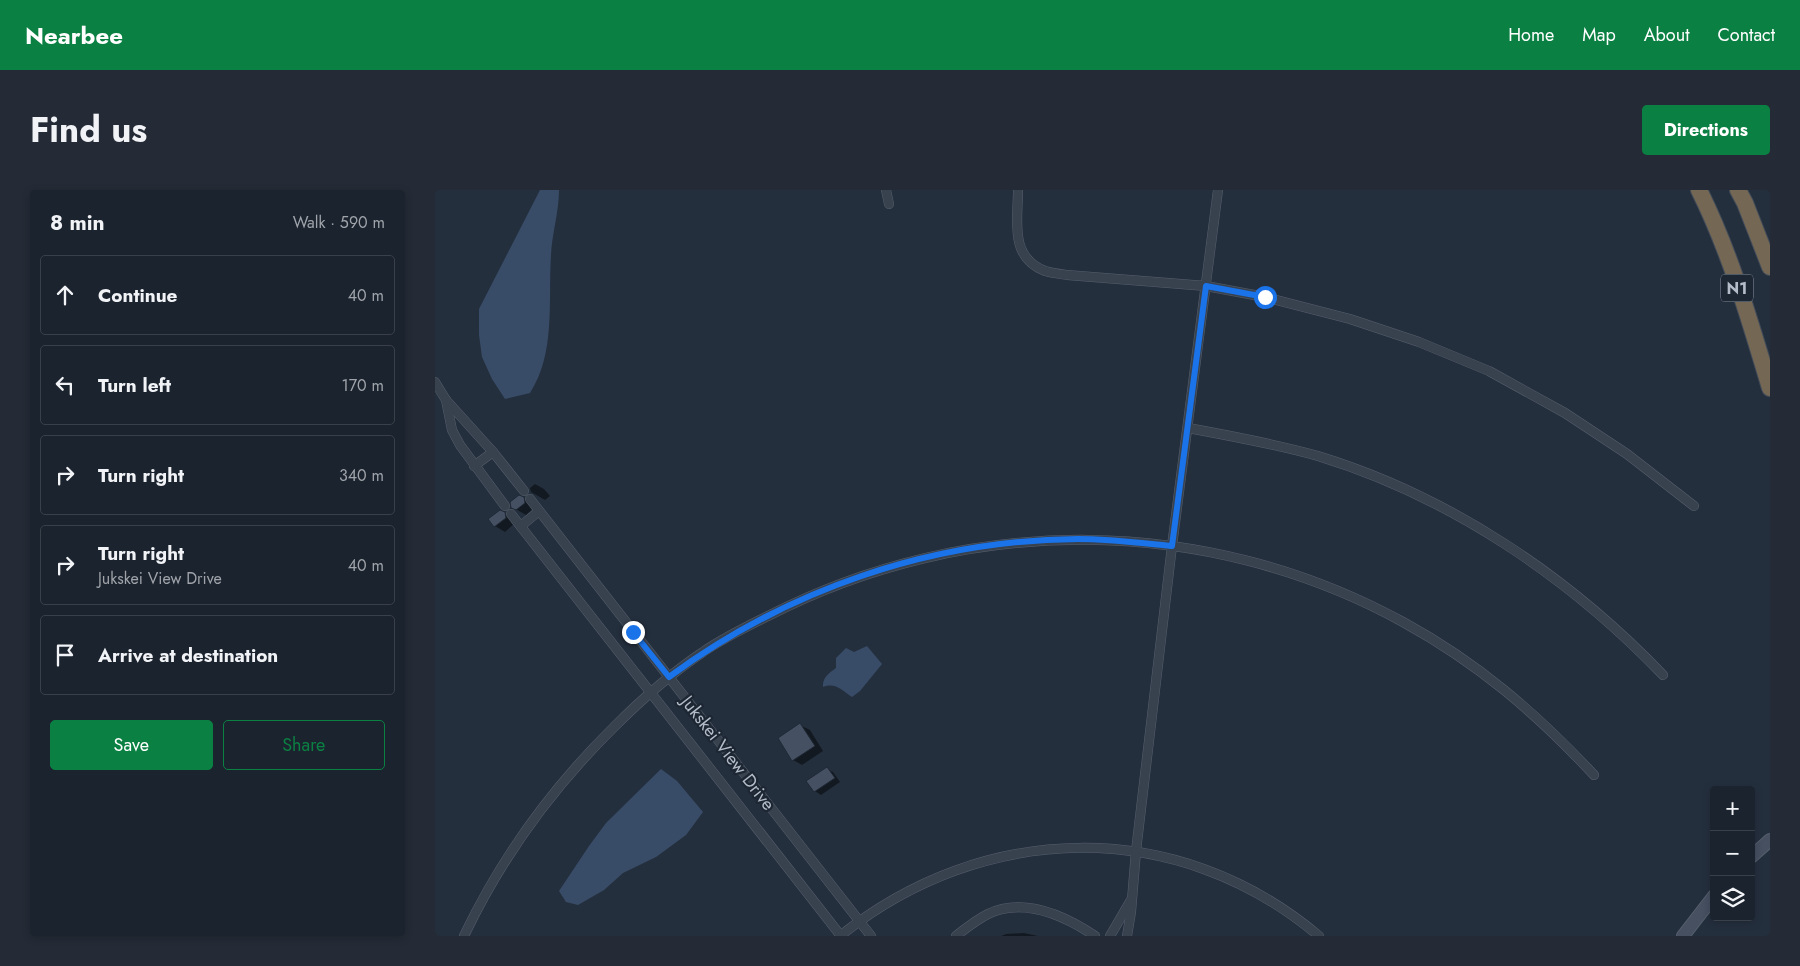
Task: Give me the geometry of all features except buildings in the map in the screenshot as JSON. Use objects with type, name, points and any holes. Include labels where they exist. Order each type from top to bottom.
[{"type":"highway","name":"N1","points":[[1699,190],[1713,218],[1751,326],[1770,388]]},
{"type":"highway","name":"N1","points":[[1738,190],[1770,267]]},
{"type":"main road","points":[[1755,853],[1770,840]]},
{"type":"main road","points":[[1683,936],[1710,901]]},
{"type":"street","points":[[886,190],[889,204]]},
{"type":"street","points":[[1018,190],[1018,236],[1020,247],[1023,256],[1032,265],[1046,271],[1067,275],[1206,286],[1274,299],[1350,319],[1419,342],[1480,367],[1524,390],[1595,432],[1669,485],[1694,506]]},
{"type":"street","points":[[1127,936],[1172,546],[1218,190]]},
{"type":"street","points":[[435,382],[446,400],[493,452],[524,491]]},
{"type":"street","points":[[446,400],[452,430],[460,445],[505,506]]},
{"type":"street","points":[[1188,428],[1248,438],[1318,456],[1376,477],[1434,504],[1505,543],[1540,567],[1633,644],[1663,675]]},
{"type":"street","points":[[475,466],[493,452]]},
{"type":"street","name":"Jukskei View Drive","points":[[530,499],[871,936]]},
{"type":"street","points":[[521,526],[539,511]]},
{"type":"street","name":"Jukskei View Drive","points":[[511,514],[840,936]]},
{"type":"street","points":[[464,936],[491,884],[535,815],[563,779],[650,692],[669,677],[704,651],[798,600],[833,585],[897,564],[983,546],[1030,541],[1079,539],[1127,541],[1172,546],[1228,556],[1298,575],[1342,592],[1403,622],[1467,660],[1538,718],[1594,775]]},
{"type":"street","points":[[840,936],[859,921],[912,888],[961,868],[1013,854],[1069,848],[1136,851],[1204,868],[1233,880],[1275,904],[1319,936]]},
{"type":"street","points":[[1111,936],[1131,900]]},
{"type":"street","points":[[956,936],[975,921],[990,913],[1016,908],[1050,912],[1078,924],[1095,936]]},
{"type":"water","points":[[540,190],[559,190],[551,255],[547,344],[544,361],[530,393],[505,399],[492,379],[482,357],[479,335],[479,309]]},
{"type":"water","points":[[867,646],[882,664],[860,691],[852,697],[835,686],[823,687],[825,678],[836,668],[836,658],[846,648],[854,652]]},
{"type":"water","points":[[661,769],[677,781],[703,812],[686,835],[656,857],[623,873],[604,890],[578,905],[566,902],[559,891],[589,846],[606,823]]},
{"type":"route","points":[[633,632],[669,677],[704,651],[798,600],[833,585],[897,564],[983,546],[1030,541],[1079,539],[1127,541],[1172,546],[1206,286],[1265,297]]}]
